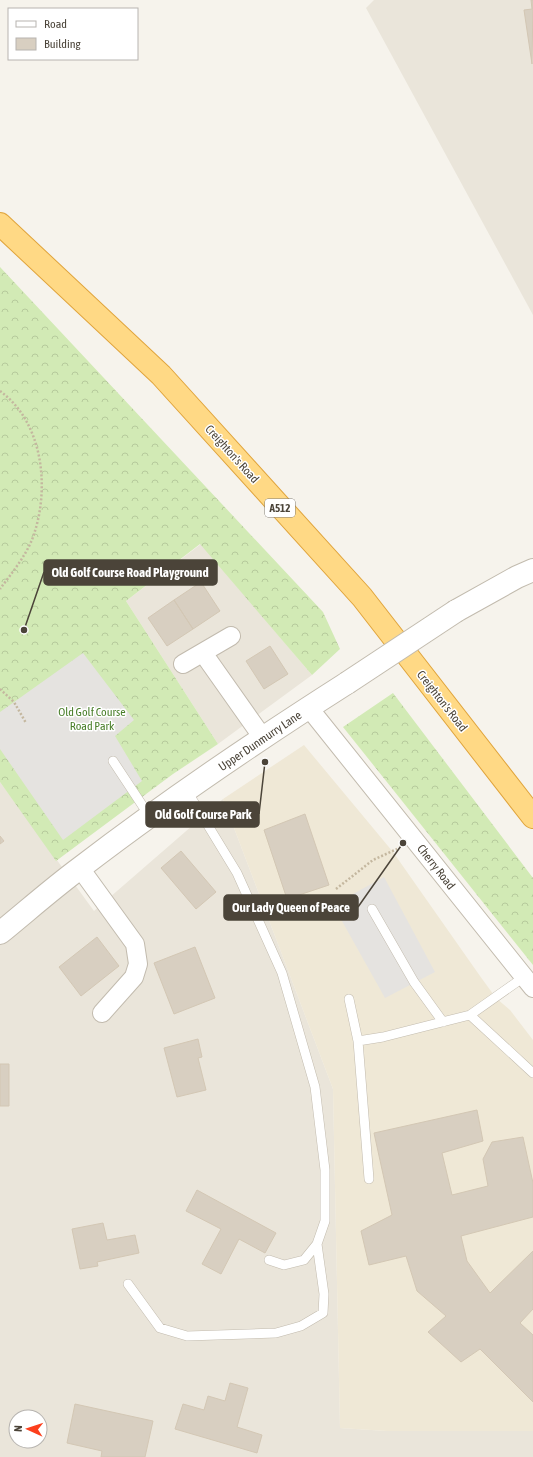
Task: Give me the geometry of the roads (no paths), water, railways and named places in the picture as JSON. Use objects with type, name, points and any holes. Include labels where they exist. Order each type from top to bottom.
[{"type":"highway","name":"Creighton's Road","points":[[0,224],[161,375],[356,592],[533,817]]},
{"type":"street","name":"Upper Dunmurry Lane","points":[[0,933],[80,868],[263,738],[456,611],[517,577],[533,570]]},
{"type":"street","points":[[183,664],[231,636]]},
{"type":"street","points":[[203,653],[263,738]]},
{"type":"street","name":"Cherry Road","points":[[309,708],[529,983]]},
{"type":"street","points":[[80,868],[135,944],[138,964],[134,977],[102,1013]]},
{"type":"lane","points":[[113,761],[150,817]]},
{"type":"lane","points":[[187,791],[237,873],[282,973],[315,1087],[326,1170],[326,1221],[317,1244],[304,1260],[284,1265],[269,1260]]},
{"type":"lane","points":[[372,909],[414,982],[443,1022]]},
{"type":"lane","points":[[358,1041],[383,1037],[470,1015],[529,983]]},
{"type":"lane","points":[[349,999],[358,1041],[369,1179]]},
{"type":"lane","points":[[470,1015],[533,1073]]},
{"type":"lane","points":[[128,1284],[160,1328],[187,1336],[276,1333],[301,1326],[323,1313],[324,1294],[317,1244]]},
{"type":"place","name":"Old Golf Course Road Playground","points":[[24,630]]},
{"type":"place","name":"Old Golf Course Park","points":[[265,762]]},
{"type":"place","name":"Our Lady Queen of Peace","points":[[403,843]]},
{"type":"park label","name":"Old Golf Course Road Park","points":[[92,719]]}]
